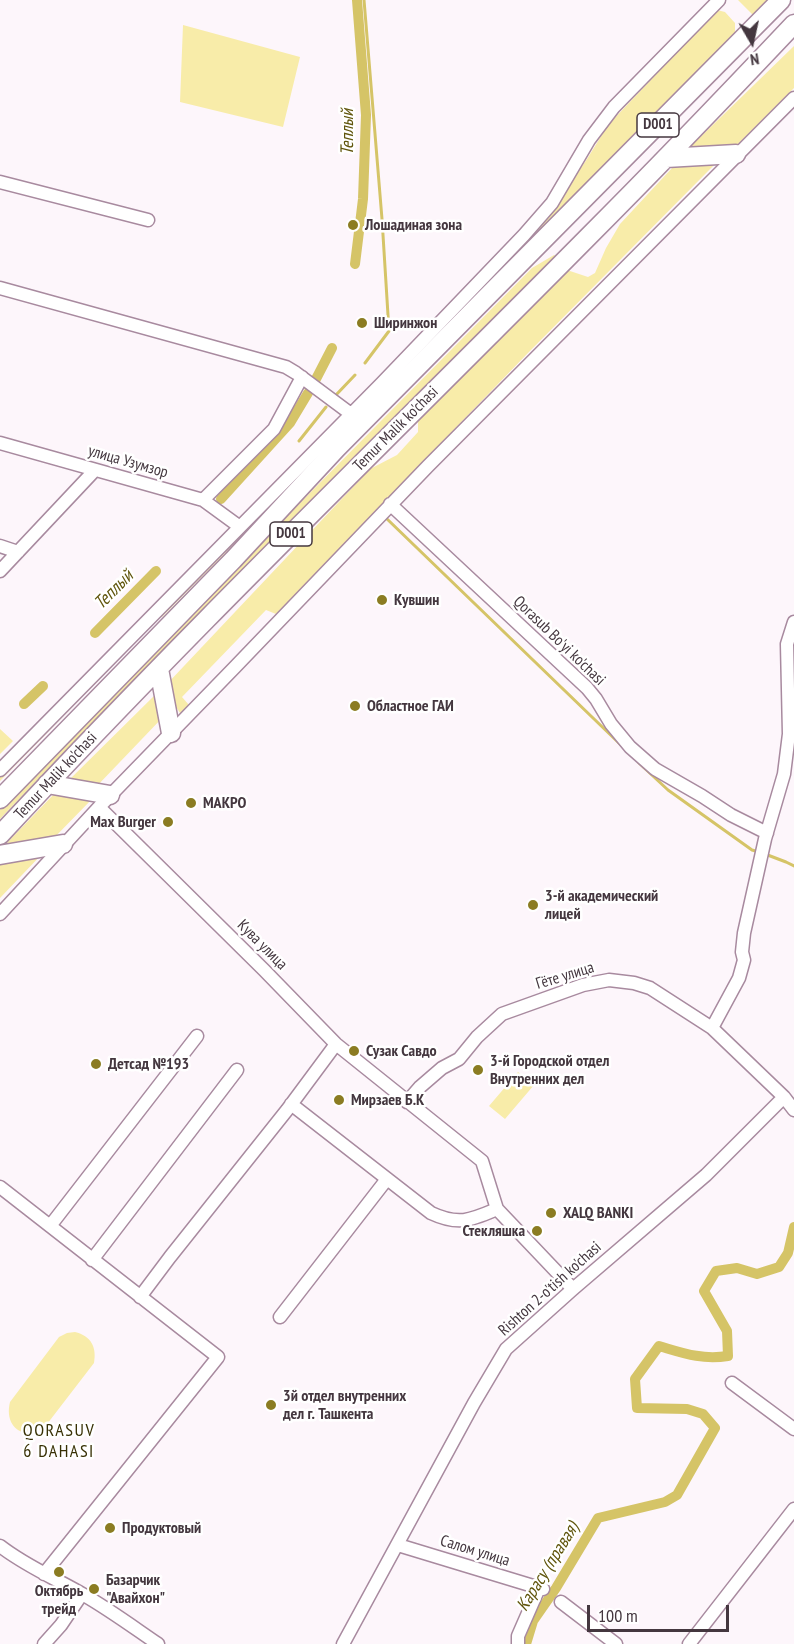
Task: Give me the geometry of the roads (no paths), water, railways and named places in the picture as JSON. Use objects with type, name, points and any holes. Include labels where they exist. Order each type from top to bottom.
[{"type":"highway","name":"Temur Malik ko'chasi","points":[[0,800],[233,560],[333,453],[781,0]]},
{"type":"highway","name":"Temur Malik ko'chasi","points":[[0,835],[258,567],[666,158],[794,24]]},
{"type":"highway","points":[[666,158],[736,154]]},
{"type":"highway","points":[[563,221],[563,231],[568,237],[579,240],[587,238]]},
{"type":"highway","points":[[159,669],[171,733]]},
{"type":"highway","points":[[47,784],[104,801]]},
{"type":"highway","points":[[0,855],[63,844]]},
{"type":"street","points":[[0,770],[524,236],[559,191],[589,140],[614,107],[719,0]]},
{"type":"street","points":[[0,914],[63,844],[390,504],[794,98]]},
{"type":"street","points":[[0,182],[148,220]]},
{"type":"street","points":[[0,288],[286,367],[351,414]]},
{"type":"street","points":[[440,322],[466,319]]},
{"type":"street","points":[[202,500],[274,429],[302,377]]},
{"type":"street","points":[[333,433],[333,453]]},
{"type":"street","name":"улица Узумзор","points":[[0,443],[202,500],[240,527]]},
{"type":"street","points":[[0,571],[95,470]]},
{"type":"street","name":"Qorasub Bo'yi ko'chasi","points":[[390,504],[587,688],[611,724],[630,747],[655,769],[731,815],[767,833]]},
{"type":"street","points":[[0,546],[18,552]]},
{"type":"street","points":[[712,1028],[739,978],[744,960],[742,952],[744,933],[767,833],[784,774],[789,734],[787,644],[794,622]]},
{"type":"street","name":"Кува улица","points":[[104,801],[336,1044],[483,1161],[497,1209]]},
{"type":"street","name":"Гёте улица","points":[[407,1102],[442,1068],[459,1059],[477,1037],[502,1014],[592,982],[618,980],[642,985],[660,994],[712,1028],[784,1097],[794,1110]]},
{"type":"street","points":[[50,1226],[196,1036]]},
{"type":"street","points":[[140,1297],[336,1044]]},
{"type":"street","points":[[92,1260],[237,1070]]},
{"type":"street","name":"Rishton 2-o'tish ko'chasi","points":[[343,1644],[463,1423],[506,1349],[706,1175],[784,1097]]},
{"type":"street","points":[[291,1104],[431,1213],[444,1219],[471,1220],[497,1209],[573,1289]]},
{"type":"street","points":[[280,1317],[387,1179]]},
{"type":"street","points":[[0,1187],[218,1358],[44,1574]]},
{"type":"street","points":[[732,1383],[794,1429]]},
{"type":"street","points":[[689,1644],[794,1509]]},
{"type":"street","name":"Салом улица","points":[[398,1545],[541,1588],[518,1636],[518,1644]]},
{"type":"street","points":[[0,1546],[16,1559],[82,1594],[158,1644]]},
{"type":"street","points":[[44,1644],[82,1594]]},
{"type":"street","points":[[561,1602],[616,1644]]},
{"type":"waterway","name":"Теплый","points":[[355,264],[363,199],[366,115],[357,0]]},
{"type":"waterway","points":[[364,0],[389,331],[365,363]]},
{"type":"waterway","name":"Теплый","points":[[316,379],[332,348]]},
{"type":"waterway","points":[[335,396],[355,375]]},
{"type":"waterway","name":"Теплый","points":[[221,499],[290,423],[308,393]]},
{"type":"waterway","points":[[299,441],[326,407]]},
{"type":"waterway","points":[[386,518],[622,746]]},
{"type":"waterway","name":"Теплый","points":[[95,633],[156,571]]},
{"type":"waterway","name":"Теплый","points":[[24,704],[43,686]]},
{"type":"waterway","points":[[639,763],[668,790],[752,850],[759,852]]},
{"type":"waterway","points":[[765,854],[794,866]]},
{"type":"waterway","name":"Карасу (правая)","points":[[526,1644],[533,1621],[556,1588],[598,1518],[665,1502],[677,1495],[715,1428],[703,1414],[687,1409],[637,1408],[635,1379],[659,1346],[701,1356],[728,1356],[727,1331],[704,1291],[716,1271],[737,1268],[757,1274],[779,1267],[788,1253],[794,1227]]},
{"type":"place","name":"Лошадиная зона","points":[[353,225]]},
{"type":"place","name":"Ширинжон","points":[[362,323]]},
{"type":"place","name":"Кувшин","points":[[382,600]]},
{"type":"place","name":"Областное ГАИ","points":[[355,706]]},
{"type":"place","name":"МАКРО","points":[[191,803]]},
{"type":"place","name":"Max Burger","points":[[168,822]]},
{"type":"place","name":"3-й академический лицей","points":[[533,905]]},
{"type":"place","name":"Сузак Савдо","points":[[354,1051]]},
{"type":"place","name":"Детсад №193","points":[[96,1064]]},
{"type":"place","name":"3-й Городской отдел Внутренних дел","points":[[478,1070]]},
{"type":"place","name":"Мирзаев Б.К","points":[[339,1100]]},
{"type":"place","name":"XALQ BANKI","points":[[551,1213]]},
{"type":"place","name":"Стекляшка","points":[[537,1231]]},
{"type":"place","name":"3й отдел внутренних дел г. Ташкента","points":[[271,1405]]},
{"type":"place","name":"Продуктовый","points":[[110,1528]]},
{"type":"place","name":"Октябрь трейд","points":[[59,1572]]},
{"type":"place","name":"Базарчик \"Авайхон\"","points":[[94,1589]]},
{"type":"district","name":"QORASUV 6 DAHASI","points":[[59,1441]]}]
